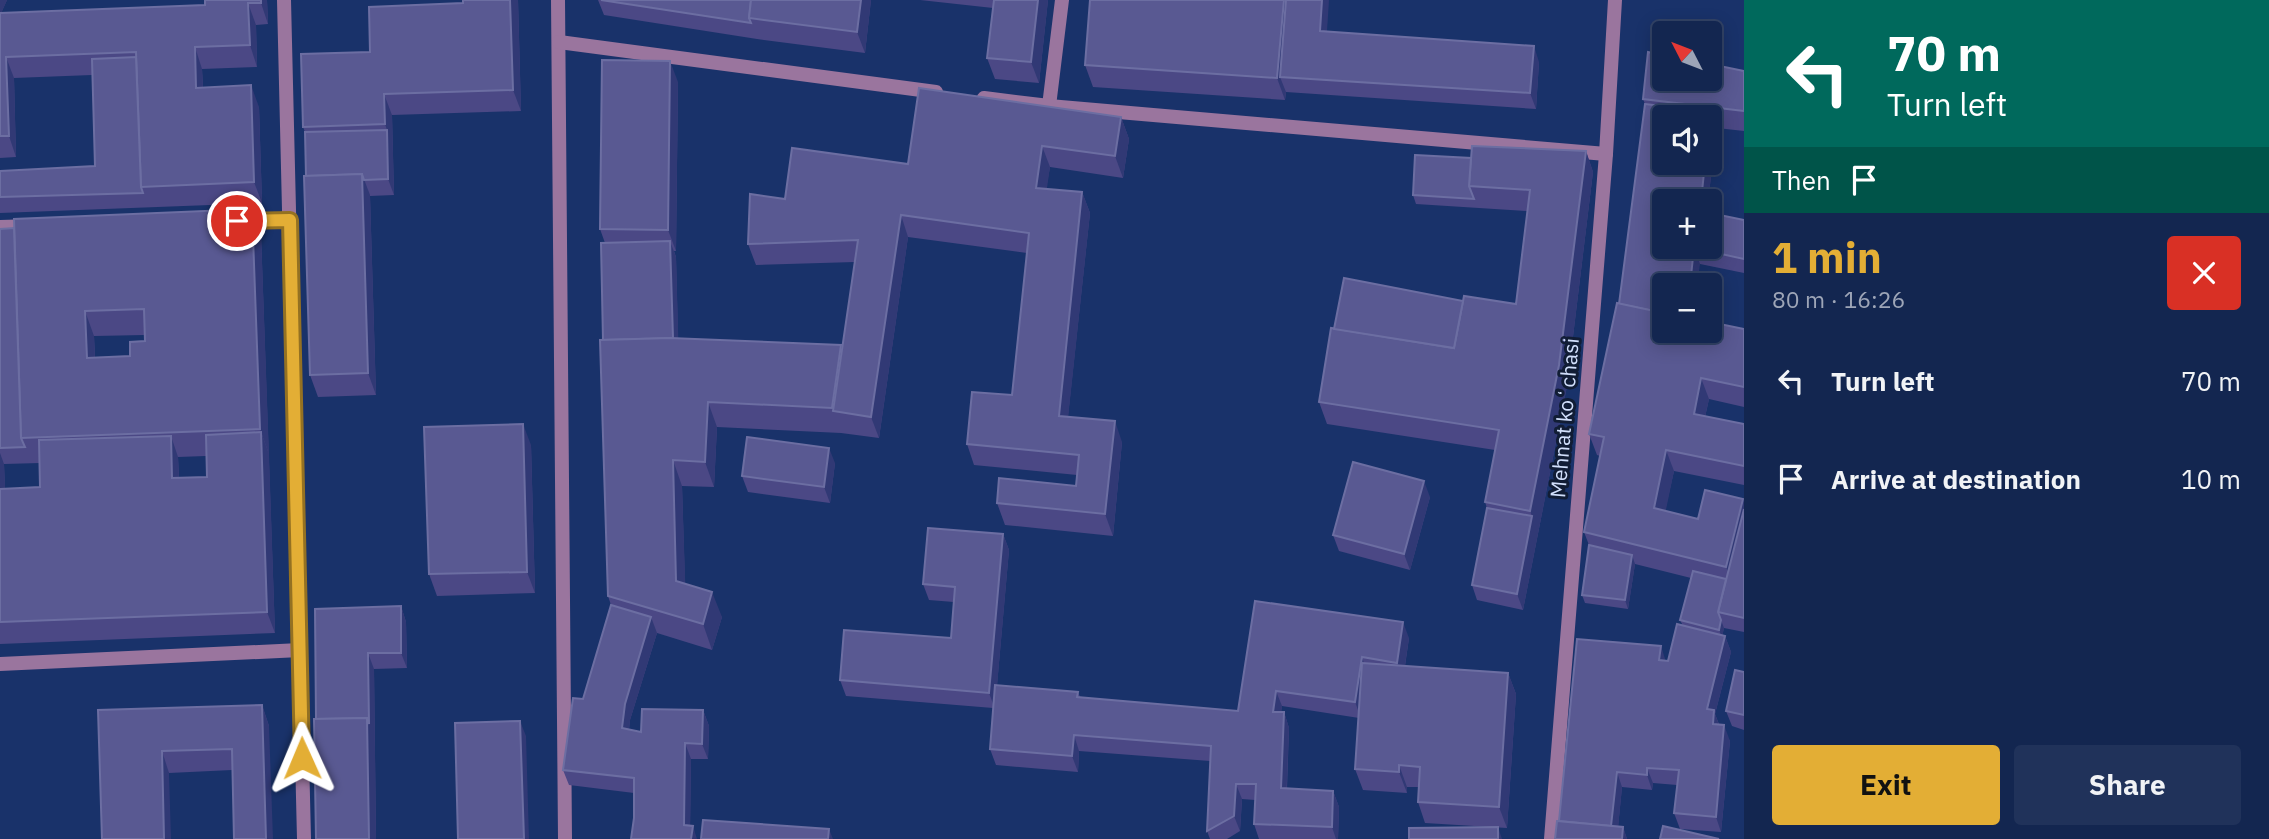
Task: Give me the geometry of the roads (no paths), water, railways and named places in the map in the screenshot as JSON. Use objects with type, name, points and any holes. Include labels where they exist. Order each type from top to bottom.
[{"type":"street","points":[[285,0],[304,839]]},
{"type":"street","points":[[558,0],[565,839]]},
{"type":"street","points":[[1049,106],[1062,0]]},
{"type":"street","name":"Mehnat koʻchasi","points":[[1551,839],[1606,154],[1615,0]]},
{"type":"street","points":[[559,42],[1049,106],[1606,154]]},
{"type":"street","points":[[221,222],[290,220]]},
{"type":"street","points":[[0,227],[41,226]]},
{"type":"street","points":[[0,664],[300,650]]}]
